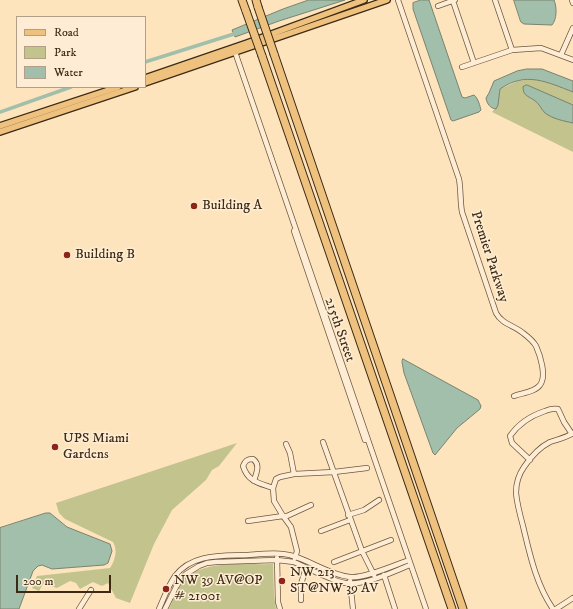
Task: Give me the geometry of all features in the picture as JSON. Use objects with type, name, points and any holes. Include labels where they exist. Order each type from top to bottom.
[{"type":"highway","points":[[242,0],[452,609]]},
{"type":"highway","points":[[257,3],[463,609]]},
{"type":"main road","points":[[146,83],[364,0]]},
{"type":"main road","points":[[146,78],[387,0]]},
{"type":"main road","points":[[0,126],[115,88]]},
{"type":"main road","points":[[0,132],[132,88]]},
{"type":"street","name":"Premier Parkway","points":[[398,0],[459,179],[461,189],[460,205],[496,313],[503,322],[522,332],[535,346],[544,372],[540,385],[530,391],[514,396]]},
{"type":"street","points":[[438,6],[454,0],[474,63]]},
{"type":"street","points":[[495,0],[512,50]]},
{"type":"street","points":[[561,55],[573,28]]},
{"type":"street","points":[[462,67],[512,50],[541,48],[573,60]]},
{"type":"street","name":"215th Street","points":[[234,50],[426,609]]},
{"type":"street","points":[[530,460],[510,440],[510,436],[513,431],[526,419],[533,415],[555,408],[558,409],[572,434],[546,445],[530,460],[520,473],[517,484],[517,499],[532,564],[540,584],[554,609],[573,598]]},
{"type":"street","points":[[323,442],[349,518],[375,578]]},
{"type":"street","points":[[286,444],[294,474]]},
{"type":"street","points":[[254,482],[258,465],[253,459],[248,459],[245,461],[243,466],[249,478],[254,482],[273,488]]},
{"type":"street","points":[[294,562],[297,551],[291,527],[274,501],[273,488],[276,479],[294,474],[334,472],[367,468]]},
{"type":"street","points":[[321,531],[364,510],[379,500]]},
{"type":"street","points":[[248,521],[287,516],[311,505]]},
{"type":"street","points":[[334,562],[391,540]]},
{"type":"street","points":[[159,609],[175,576],[187,565],[204,557],[219,555],[277,554],[295,556],[337,574],[350,577],[360,576],[409,563]]},
{"type":"street","points":[[277,554],[278,602],[280,609]]},
{"type":"street","points":[[166,609],[176,587],[186,574],[198,566],[207,563],[277,560],[294,562],[337,581],[350,584],[363,582],[384,575],[409,563]]},
{"type":"street","points":[[301,600],[301,584],[306,568]]},
{"type":"street","points":[[384,575],[395,609]]},
{"type":"street","points":[[350,577],[353,609]]},
{"type":"street","points":[[79,609],[92,590]]},
{"type":"green space","points":[[533,79],[544,80],[573,92],[573,152],[492,112],[498,105],[500,89],[518,81]]},
{"type":"green space","points":[[237,443],[219,466],[212,470],[206,480],[172,510],[154,544],[130,603],[116,598],[108,583],[102,586],[93,582],[80,589],[76,583],[70,581],[57,588],[43,584],[39,591],[32,588],[37,576],[110,568],[116,552],[113,542],[65,519],[59,513],[56,503]]},
{"type":"green space","points":[[238,564],[273,564],[276,609],[169,609],[183,581],[191,574],[201,569],[213,566]]},
{"type":"water","points":[[309,0],[345,0],[235,37],[232,30]]},
{"type":"water","points":[[421,0],[429,0],[462,97],[465,98],[474,95],[480,106],[481,110],[479,112],[453,121],[451,120],[413,9],[413,3]]},
{"type":"water","points":[[514,0],[554,0],[556,13],[554,22],[552,25],[524,24],[521,22]]},
{"type":"water","points":[[542,69],[573,81],[573,92],[536,80],[519,80],[500,89],[498,105],[496,109],[492,108],[487,102],[486,98],[494,81],[517,71]]},
{"type":"water","points":[[527,85],[573,105],[573,123],[562,121],[545,113],[536,101],[525,94],[523,87]]},
{"type":"water","points":[[403,359],[478,400],[481,406],[480,409],[457,428],[435,455],[404,373],[402,362]]},
{"type":"water","points":[[50,513],[67,527],[110,544],[112,551],[108,563],[104,565],[52,569],[42,565],[38,566],[33,571],[19,609],[0,609],[0,528]]},
{"type":"waterway","points":[[146,62],[237,33]]},
{"type":"waterway","points":[[0,112],[68,88]]},
{"type":"place","name":"Building A","points":[[194,206]]},
{"type":"place","name":"Building B","points":[[67,255]]},
{"type":"place","name":"UPS Miami Gardens","points":[[55,447]]},
{"type":"place","name":"NW 213 ST@NW 39 AV","points":[[282,581]]},
{"type":"place","name":"NW 39 AV@OP # 21001","points":[[166,589]]}]
